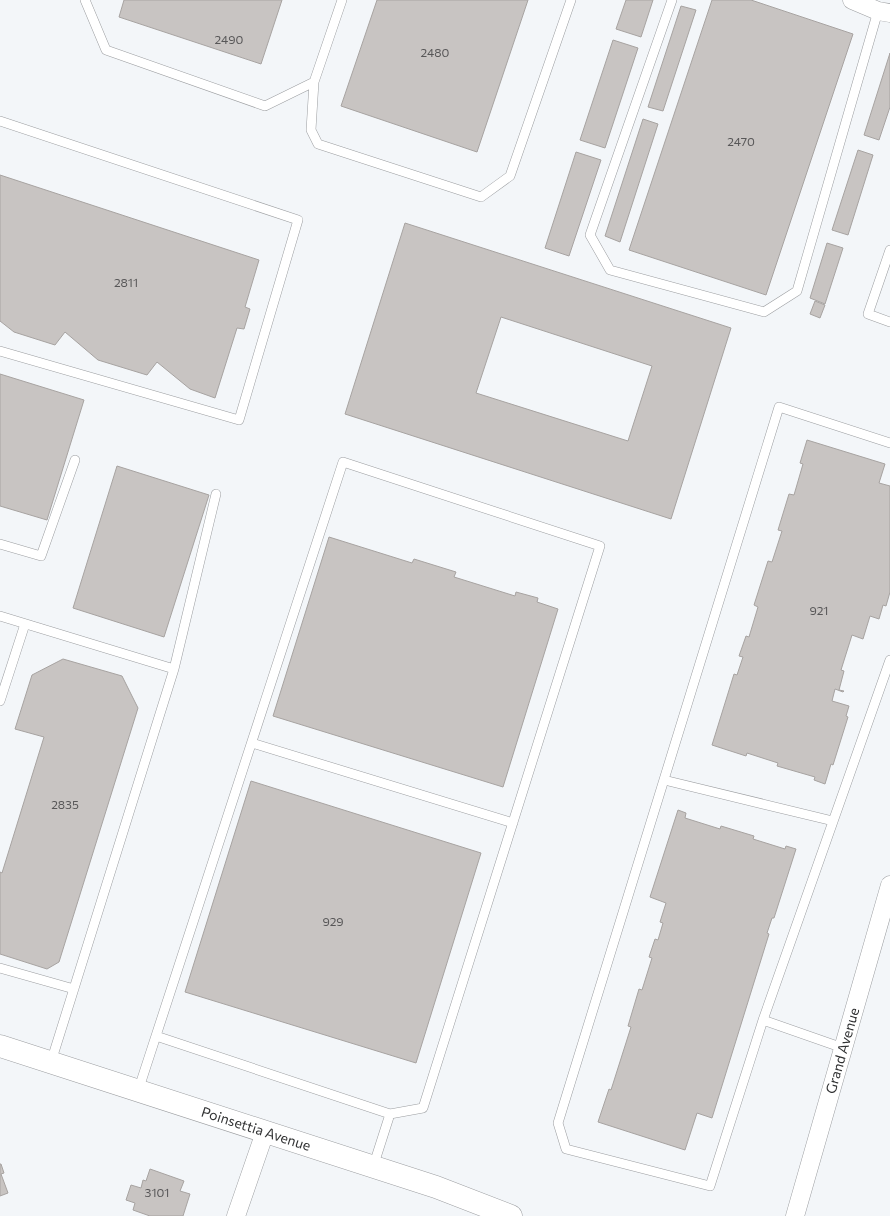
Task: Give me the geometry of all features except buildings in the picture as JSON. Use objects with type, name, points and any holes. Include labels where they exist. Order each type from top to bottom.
[{"type":"street","points":[[852,0],[884,12]]},
{"type":"street","name":"Grand Avenue","points":[[795,1216],[890,885]]},
{"type":"street","name":"Poinsettia Avenue","points":[[0,1046],[436,1187],[511,1216]]},
{"type":"street","points":[[236,1216],[265,1132]]},
{"type":"lane","points":[[85,0],[106,50],[265,106],[314,82]]},
{"type":"lane","points":[[342,0],[314,82],[311,130],[318,144],[480,197],[510,176],[571,0]]},
{"type":"lane","points":[[672,0],[590,235],[610,270],[764,312],[797,291],[884,12]]},
{"type":"lane","points":[[0,121],[298,220],[239,420],[0,351]]},
{"type":"lane","points":[[890,250],[868,314],[890,322]]},
{"type":"lane","points":[[890,443],[779,407],[558,1123],[566,1149],[710,1186],[763,1020],[890,660]]},
{"type":"lane","points":[[0,544],[41,556],[75,460]]},
{"type":"lane","points":[[138,1091],[343,462],[600,546],[423,1108],[390,1114],[156,1036]]},
{"type":"lane","points":[[51,1063],[174,669],[216,494]]},
{"type":"lane","points":[[0,616],[174,669]]},
{"type":"lane","points":[[0,701],[25,624]]},
{"type":"lane","points":[[252,743],[513,823]]},
{"type":"lane","points":[[664,780],[833,821]]},
{"type":"lane","points":[[0,968],[74,989]]},
{"type":"lane","points":[[763,1020],[843,1048]]},
{"type":"lane","points":[[373,1167],[390,1114]]}]
